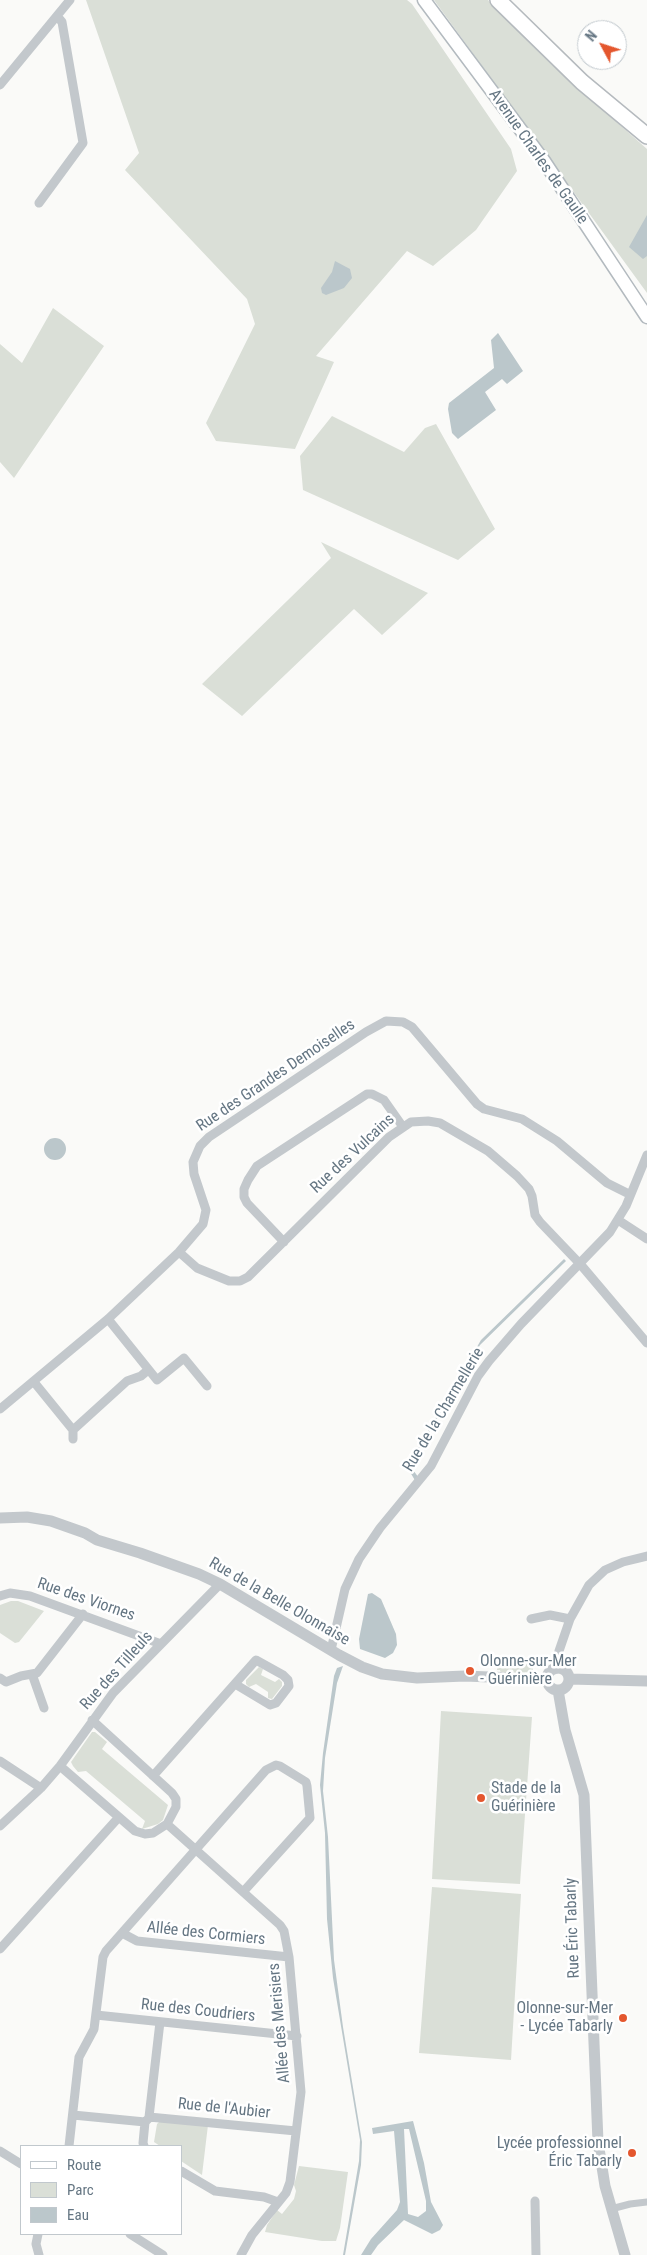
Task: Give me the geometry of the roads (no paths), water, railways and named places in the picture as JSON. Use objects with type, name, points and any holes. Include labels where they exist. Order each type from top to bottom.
[{"type":"main road","name":"Avenue Charles de Gaulle","points":[[424,0],[544,161],[647,317]]},
{"type":"main road","points":[[498,0],[576,76],[647,136]]},
{"type":"street","points":[[0,85],[70,0]]},
{"type":"street","points":[[40,203],[83,142],[62,22],[57,16]]},
{"type":"street","name":"Rue des Grandes Demoiselles","points":[[0,1409],[108,1319],[179,1252],[203,1224],[206,1210],[194,1174],[193,1162],[200,1146],[209,1137],[366,1032],[386,1021],[403,1022],[412,1027],[477,1104],[484,1109],[522,1119],[557,1141],[607,1183],[629,1194]]},
{"type":"street","points":[[284,1242],[246,1204],[244,1189],[257,1166],[367,1094],[372,1094],[384,1100],[403,1126]]},
{"type":"street","name":"Rue des Vulcains","points":[[179,1252],[196,1268],[229,1281],[240,1281],[248,1277],[389,1137],[403,1126],[420,1120],[440,1123],[488,1151],[525,1184],[532,1196],[535,1215],[540,1222],[647,1343]]},
{"type":"street","name":"Rue de la Charmellerie","points":[[331,1650],[345,1589],[359,1559],[380,1528],[431,1466],[478,1376],[489,1361],[522,1324],[600,1244],[618,1220],[647,1155]]},
{"type":"street","points":[[618,1220],[647,1239]]},
{"type":"street","points":[[108,1319],[157,1380],[184,1358],[208,1386]]},
{"type":"street","points":[[34,1382],[73,1434],[127,1381],[141,1376],[148,1370]]},
{"type":"street","name":"Rue de la Belle Olonnaise","points":[[0,1518],[26,1517],[51,1521],[85,1533],[97,1540],[172,1564],[220,1584],[362,1667],[396,1676],[548,1678]]},
{"type":"street","points":[[558,1668],[559,1651],[570,1619],[589,1585],[605,1570],[623,1562],[647,1556]]},
{"type":"street","name":"Rue des Tilleuls","points":[[0,1826],[41,1788],[60,1766],[113,1693],[220,1584]]},
{"type":"street","name":"Rue des Viornes","points":[[0,1596],[10,1593],[21,1594],[83,1614],[161,1644]]},
{"type":"street","points":[[0,1678],[6,1682],[37,1673],[83,1614]]},
{"type":"street","points":[[530,1619],[550,1615],[570,1619]]},
{"type":"street","points":[[153,1776],[256,1660],[283,1675],[288,1680],[289,1686],[276,1704],[270,1705],[235,1684]]},
{"type":"street","points":[[558,1668],[567,1672],[569,1679],[568,1685],[558,1690],[549,1685],[548,1678],[551,1671],[558,1668]]},
{"type":"street","points":[[32,1674],[44,1708]]},
{"type":"street","points":[[569,1679],[647,1682]]},
{"type":"street","name":"Rue Éric Tabarly","points":[[558,1690],[563,1722],[584,1796],[596,2108],[602,2172],[625,2255]]},
{"type":"street","points":[[60,1766],[135,1831],[144,1834],[153,1833],[167,1824],[176,1807],[176,1799],[92,1720]]},
{"type":"street","points":[[0,1761],[41,1788]]},
{"type":"street","points":[[69,2145],[80,2056],[94,2029],[102,1958],[122,1933],[271,1766],[280,1766],[306,1782],[309,1791],[310,1818],[243,1892]]},
{"type":"street","points":[[0,1949],[119,1817]]},
{"type":"street","name":"Allée des Merisiers","points":[[167,1824],[284,1931],[289,1957],[301,2092],[290,2182],[278,2202],[252,2235],[241,2255]]},
{"type":"street","name":"Allée des Cormiers","points":[[122,1933],[137,1941],[289,1957]]},
{"type":"street","name":"Rue des Coudriers","points":[[96,2015],[297,2036]]},
{"type":"street","points":[[144,2145],[160,2022]]},
{"type":"street","name":"Rue de l'Aubier","points":[[73,2115],[296,2131]]},
{"type":"street","points":[[0,2151],[20,2163]]},
{"type":"street","points":[[182,2172],[215,2192],[264,2197],[278,2202]]},
{"type":"street","points":[[535,2201],[536,2255]]},
{"type":"street","points":[[611,2210],[647,2202]]},
{"type":"street","points":[[38,2235],[36,2244],[38,2255]]},
{"type":"street","points":[[132,2235],[163,2255]]},
{"type":"water","points":[[647,215],[647,256],[643,259],[629,247]]},
{"type":"water","points":[[335,261],[350,269],[352,278],[344,288],[326,295],[322,293],[321,288],[332,272]]},
{"type":"water","points":[[498,333],[523,371],[507,384],[502,379],[485,392],[496,410],[458,439],[452,433],[448,409],[449,403],[494,368],[491,340]]},
{"type":"water","points":[[55,1138],[63,1141],[66,1149],[63,1157],[55,1160],[47,1157],[44,1149],[47,1141]]},
{"type":"water","points":[[564,1259],[566,1261],[480,1345],[410,1466],[419,1478],[416,1482],[407,1467],[481,1340]]},
{"type":"water","points":[[372,1593],[381,1599],[396,1634],[397,1645],[393,1653],[385,1658],[360,1649],[359,1639],[368,1594]]},
{"type":"water","points":[[343,1666],[337,1683],[325,1758],[323,1791],[328,1837],[334,1960],[362,2142],[361,2165],[345,2255],[343,2255],[359,2161],[360,2140],[333,1978],[327,1919],[325,1833],[320,1785],[334,1676],[337,1668]]},
{"type":"water","points":[[413,2121],[424,2163],[431,2202],[443,2225],[440,2230],[432,2234],[404,2220],[378,2245],[371,2255],[361,2255],[371,2239],[397,2210],[400,2202],[394,2131],[373,2134],[372,2128]],"holes":[[[404,2129],[409,2129],[426,2201],[426,2211],[418,2217],[408,2214]]]},
{"type":"place","name":"Olonne-sur-Mer - Guérinière","points":[[470,1671]]},
{"type":"place","name":"Stade de la Guérinière","points":[[481,1798]]},
{"type":"place","name":"Olonne-sur-Mer - Lycée Tabarly","points":[[623,2018]]},
{"type":"place","name":"Lycée professionnel Éric Tabarly","points":[[632,2153]]}]
